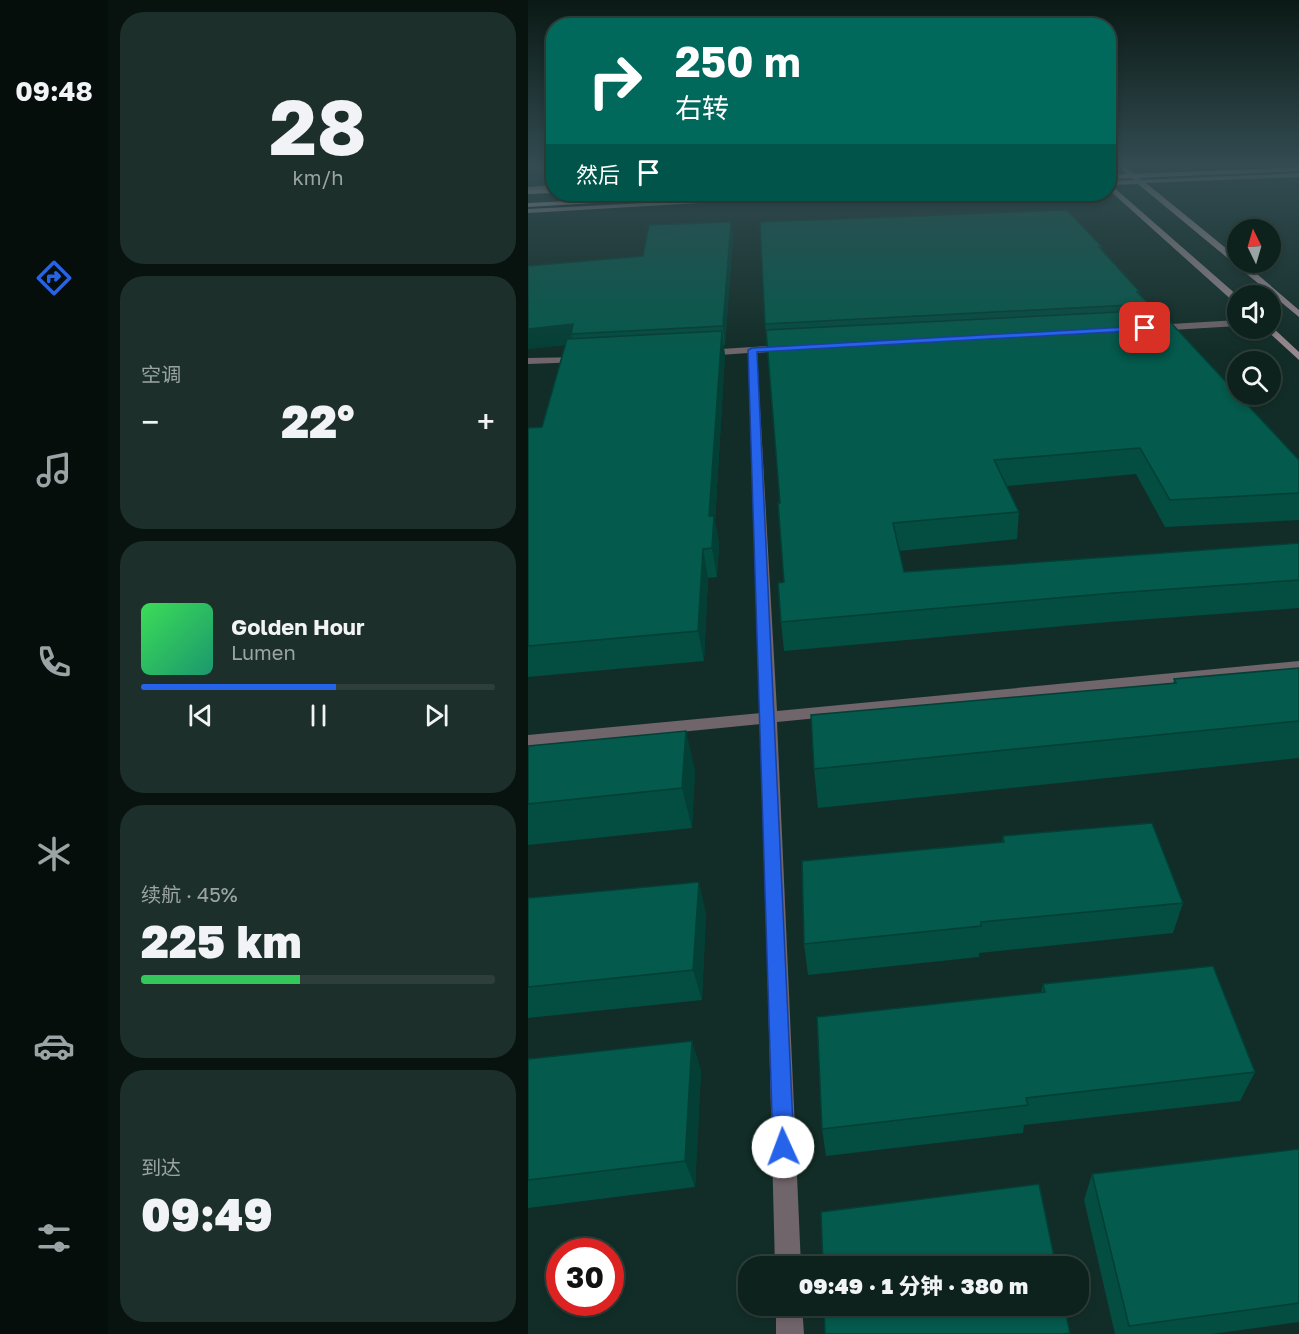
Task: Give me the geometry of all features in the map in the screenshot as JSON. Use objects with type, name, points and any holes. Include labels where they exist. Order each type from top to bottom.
[{"type":"main road","points":[[1158,229],[1227,291]]},
{"type":"main road","points":[[1199,229],[1227,253]]},
{"type":"main road","points":[[1251,273],[1299,314]]},
{"type":"main road","points":[[1280,339],[1299,357]]},
{"type":"street","points":[[1143,329],[1227,324]]},
{"type":"street","points":[[697,353],[800,348]]},
{"type":"street","points":[[752,350],[769,718],[788,1256]]},
{"type":"street","points":[[528,361],[597,358]]},
{"type":"street","points":[[528,741],[1299,666]]},
{"type":"street","points":[[789,1316],[790,1334]]},
{"type":"building","points":[[648,229],[730,229],[723,326],[571,334],[573,324],[528,329],[528,266],[643,256]]},
{"type":"building","points":[[760,229],[1085,229],[1149,304],[765,324]]},
{"type":"building","points":[[1159,310],[1227,383],[1227,405],[1248,405],[1299,460],[1299,493],[1170,500],[1140,448],[994,460],[1019,512],[893,523],[904,572],[1299,543],[1299,580],[1114,593],[781,622],[778,583],[784,582],[778,503],[780,503],[766,330]]},
{"type":"building","points":[[722,331],[709,516],[714,516],[712,548],[703,549],[698,631],[528,646],[528,428],[542,427],[567,339]]},
{"type":"building","points":[[1299,668],[1299,721],[814,769],[811,715],[1176,683],[1174,679]]},
{"type":"building","points":[[686,731],[682,788],[528,804],[528,746]]},
{"type":"building","points":[[1152,823],[1183,903],[981,922],[981,926],[804,944],[802,861],[1004,842],[1003,836]]},
{"type":"building","points":[[699,882],[693,970],[528,987],[528,898]]},
{"type":"building","points":[[1213,966],[1255,1072],[1026,1098],[1028,1105],[822,1129],[817,1017],[1045,992],[1043,984]]},
{"type":"building","points":[[692,1041],[685,1161],[528,1180],[528,1059]]},
{"type":"building","points":[[1299,1149],[1299,1303],[1129,1326],[1092,1174]]},
{"type":"building","points":[[1039,1184],[1054,1256],[823,1256],[821,1212]]},
{"type":"building","points":[[824,1316],[1066,1316],[1070,1333],[1063,1334],[825,1334]]},
{"type":"route","points":[[783,1147],[769,718],[752,350],[1145,328]]}]
